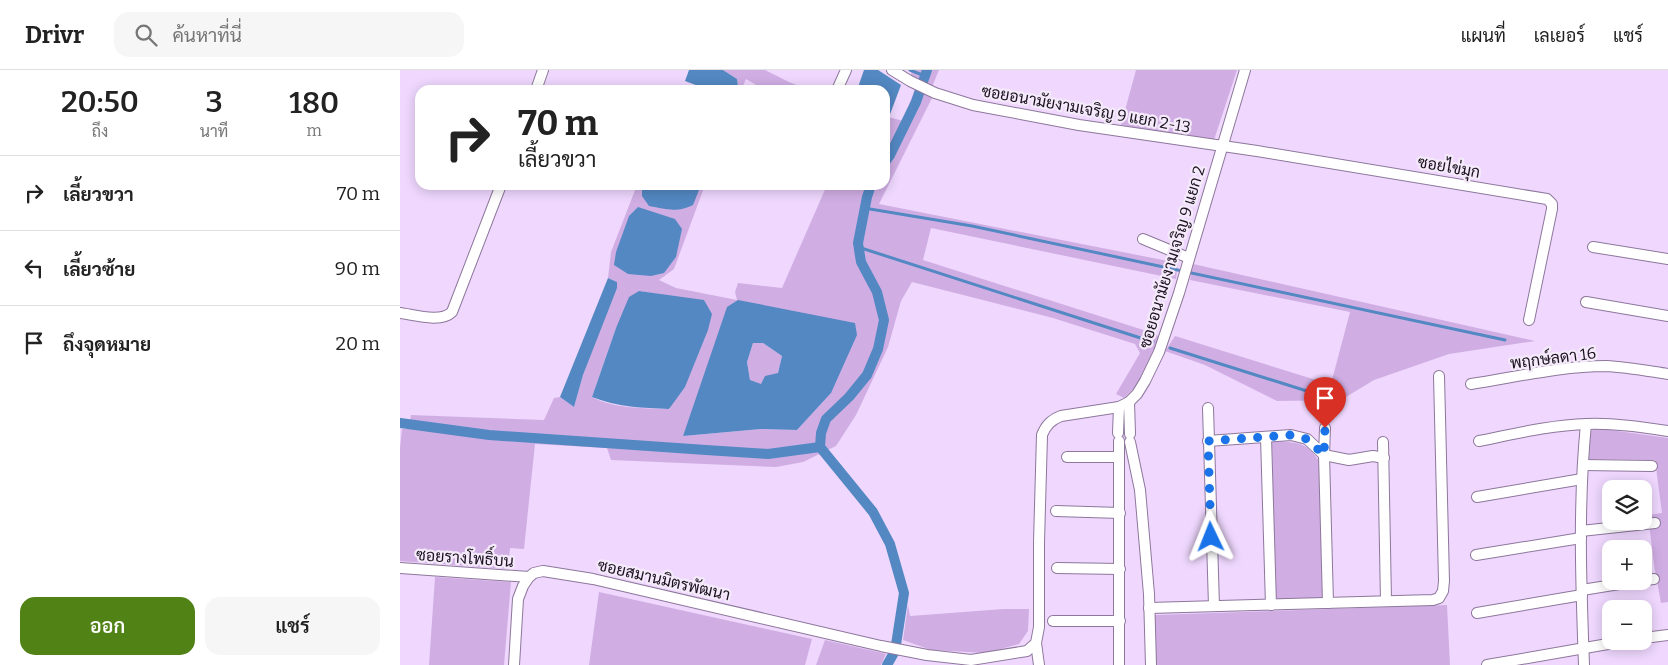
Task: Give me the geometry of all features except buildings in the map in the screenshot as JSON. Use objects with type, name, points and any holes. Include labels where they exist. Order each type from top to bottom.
[{"type":"street","points":[[538,85],[543,70]]},
{"type":"street","points":[[839,85],[846,70]]},
{"type":"street","name":"ซอยอนามัยงามเจริญ 9 แยก 2-13","points":[[892,70],[935,93],[973,105],[1062,123],[1221,147]]},
{"type":"street","name":"ซอยอนามัยงามเจริญ 9 แยก 2","points":[[1039,665],[1036,643],[1039,628],[1038,542],[1042,435],[1045,427],[1052,419],[1118,408],[1129,402],[1145,381],[1159,352],[1188,263],[1245,70]]},
{"type":"street","name":"ซอยไข่มุก","points":[[1221,147],[1257,151],[1547,199],[1552,204],[1552,209],[1529,320]]},
{"type":"street","points":[[400,313],[435,317],[449,315],[452,312],[499,190]]},
{"type":"street","points":[[1143,239],[1188,263]]},
{"type":"street","points":[[1593,247],[1668,259]]},
{"type":"street","points":[[1586,302],[1668,316]]},
{"type":"street","name":"พฤกษ์ลดา 16","points":[[1471,384],[1588,367],[1629,368],[1668,374]]},
{"type":"street","points":[[1150,608],[1433,600],[1439,598],[1443,591],[1444,581],[1439,376]]},
{"type":"street","points":[[1129,402],[1131,441],[1140,490],[1150,608],[1151,665]]},
{"type":"street","points":[[1118,408],[1120,513],[1119,665]]},
{"type":"street","points":[[1208,408],[1214,606]]},
{"type":"street","points":[[1584,665],[1581,535],[1582,479],[1586,424]]},
{"type":"street","points":[[1479,441],[1586,424],[1630,426],[1668,431]]},
{"type":"street","points":[[1325,428],[1328,603]]},
{"type":"street","points":[[1208,441],[1291,435],[1307,439],[1324,455],[1349,460],[1373,456],[1384,458]]},
{"type":"street","points":[[1266,437],[1271,605]]},
{"type":"street","points":[[1067,457],[1131,441]]},
{"type":"street","points":[[1383,442],[1386,601]]},
{"type":"street","points":[[1583,465],[1652,466]]},
{"type":"street","points":[[1477,497],[1582,479]]},
{"type":"street","points":[[1056,511],[1120,513]]},
{"type":"street","points":[[1476,554],[1655,523]]},
{"type":"street","name":"ซอยรางโพธิ์บน","points":[[400,568],[528,577]]},
{"type":"street","points":[[1057,568],[1120,569]]},
{"type":"street","name":"ซอยสมานมิตรพัฒนา","points":[[528,577],[543,571],[593,579],[881,646],[971,660],[1027,652],[1036,643]]},
{"type":"street","points":[[514,665],[518,599],[528,577]]},
{"type":"street","points":[[1477,613],[1602,588]]},
{"type":"street","points":[[1054,621],[1120,621]]},
{"type":"street","points":[[1652,637],[1668,635]]},
{"type":"street","points":[[1487,665],[1602,645]]},
{"type":"shaded area","points":[[723,70],[765,70],[797,85],[756,85],[746,79],[743,85],[738,85],[737,79]]},
{"type":"shaded area","points":[[912,70],[939,70],[932,87],[932,98],[890,182],[890,117],[903,121],[918,81],[910,77]]},
{"type":"shaded area","points":[[1136,70],[1237,70],[1214,140],[1208,141],[1121,125]]},
{"type":"shaded area","points":[[635,190],[703,190],[674,269],[659,280],[676,288],[737,300],[735,292],[738,283],[782,288],[825,190],[886,190],[879,204],[1178,263],[1176,279],[931,228],[923,260],[1156,334],[1160,338],[1137,385],[1124,398],[1116,394],[1140,353],[1135,344],[1053,318],[912,282],[901,301],[888,347],[856,415],[836,446],[803,462],[776,467],[611,460],[607,448],[535,444],[524,549],[510,548],[508,569],[400,561],[400,448],[402,429],[409,429],[411,415],[544,420],[554,398],[560,397],[574,407],[583,375],[617,282],[608,278],[611,252]],"holes":[[[639,291],[658,294],[670,409],[620,406],[592,397],[616,328]],[[738,300],[831,393],[797,430],[761,429],[683,436]]]},
{"type":"shaded area","points":[[1193,264],[1535,341],[1449,354],[1374,380],[1341,400],[1277,401],[1205,365],[1165,351],[1175,336],[1316,380],[1332,380],[1350,312],[1190,280]]},
{"type":"shaded area","points":[[753,343],[763,343],[782,356],[778,373],[761,385],[750,380],[747,362]]},
{"type":"shaded area","points":[[1596,428],[1668,438],[1668,602],[1661,603],[1650,530],[1652,530],[1652,514],[1662,513],[1655,460],[1586,459],[1589,432]]},
{"type":"shaded area","points":[[1272,441],[1301,444],[1316,456],[1321,464],[1324,598],[1275,599]]},
{"type":"shaded area","points":[[435,577],[511,582],[504,665],[429,665]]},
{"type":"shaded area","points":[[599,592],[812,639],[805,665],[589,665]]},
{"type":"shaded area","points":[[908,605],[910,616],[1029,609],[1028,631],[1019,644],[986,653],[931,650],[903,640]]},
{"type":"shaded area","points":[[1447,605],[1450,665],[1155,665],[1155,615]]},
{"type":"shaded area","points":[[825,640],[886,654],[881,665],[816,665]]},
{"type":"water","points":[[689,70],[723,70],[737,79],[738,85],[696,85],[685,81]]},
{"type":"water","points":[[864,70],[878,70],[901,85],[890,114],[890,85],[859,85]]},
{"type":"water","points":[[642,190],[699,190],[693,205],[681,209],[671,210],[649,206],[642,196]]},
{"type":"water","points":[[638,207],[675,219],[682,229],[676,257],[664,273],[651,276],[628,274],[614,265],[616,252],[629,216]]},
{"type":"water","points":[[608,278],[617,282],[617,288],[583,375],[574,407],[560,397]]},
{"type":"water","points":[[639,291],[704,300],[712,314],[708,330],[685,387],[669,409],[620,405],[592,397],[629,297]]},
{"type":"water","points":[[738,300],[855,323],[857,335],[831,393],[797,430],[761,429],[683,436],[727,307]],"holes":[[[753,343],[763,343],[782,356],[778,373],[765,376],[761,384],[750,380],[747,362]]]},
{"type":"waterway","points":[[910,70],[925,76]]},
{"type":"waterway","points":[[890,155],[916,102],[927,70]]},
{"type":"waterway","points":[[869,190],[858,243],[861,262],[877,292],[884,320],[878,349],[867,375],[849,397],[826,419],[821,433],[820,447],[873,512],[890,544],[904,593],[895,651],[887,665]]},
{"type":"waterway","points":[[864,208],[972,226],[1505,340]]},
{"type":"waterway","points":[[858,247],[1153,342]]},
{"type":"waterway","points":[[1170,348],[1310,392],[1336,395]]},
{"type":"waterway","points":[[400,423],[489,435],[768,454],[820,447]]},
{"type":"route","points":[[1211,537],[1208,441],[1291,435],[1307,439],[1316,445],[1324,455],[1325,428]]}]
